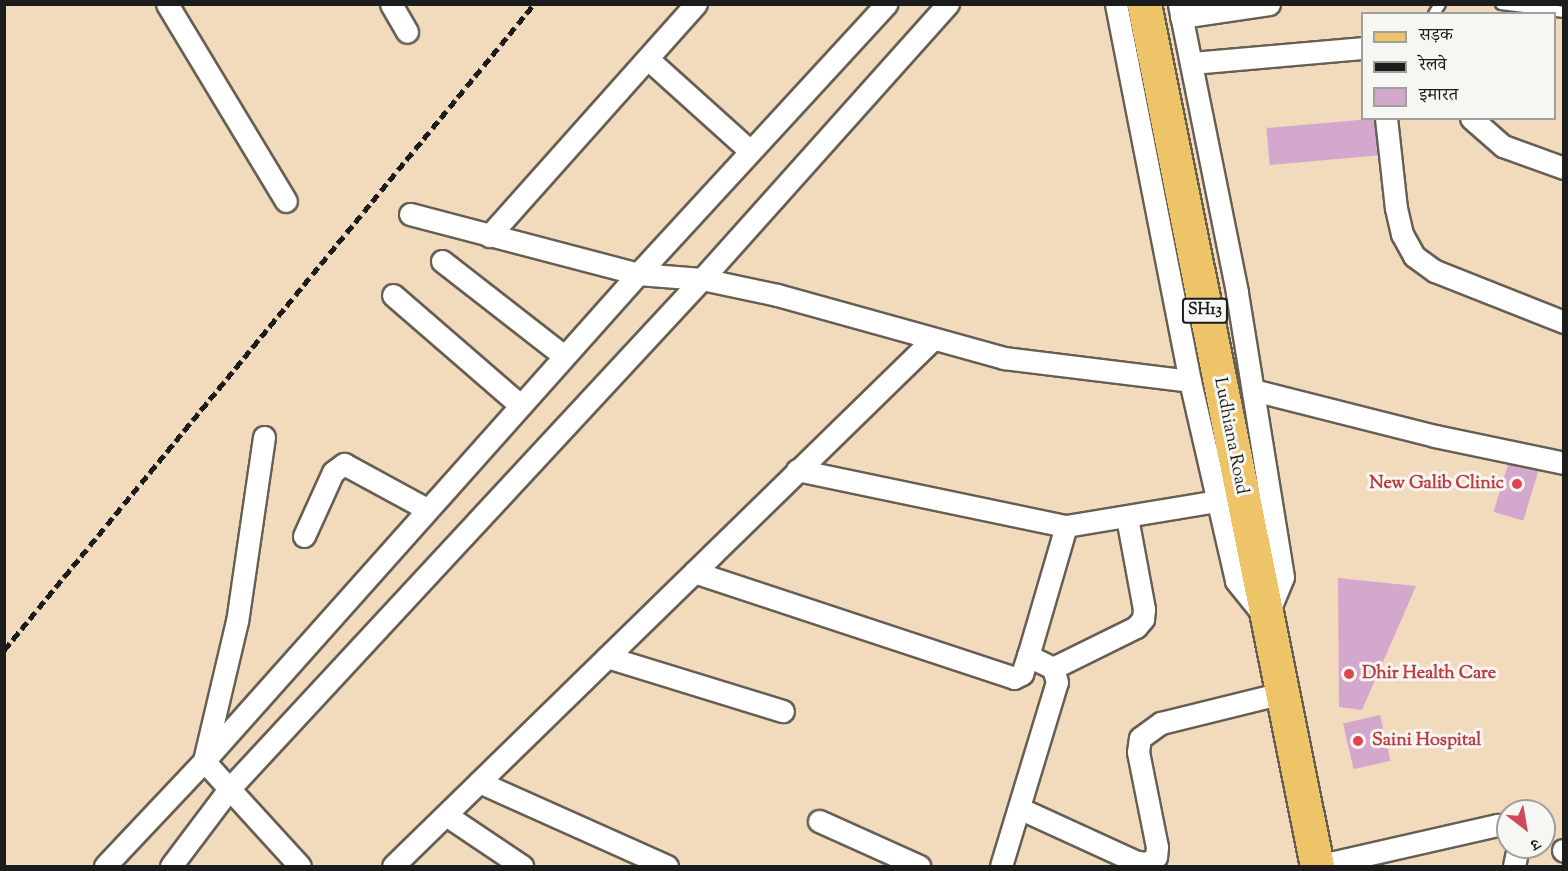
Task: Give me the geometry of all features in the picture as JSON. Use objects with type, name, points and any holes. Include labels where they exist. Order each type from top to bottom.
[{"type":"main road","name":"Ludhiana Road","points":[[1144,4],[1317,866]]},
{"type":"street","points":[[167,4],[286,201]]},
{"type":"street","points":[[391,4],[407,32]]},
{"type":"street","points":[[489,236],[696,4]]},
{"type":"street","points":[[105,867],[204,761],[638,274],[886,4]]},
{"type":"street","points":[[171,867],[229,789],[702,279],[948,4]]},
{"type":"street","points":[[1116,4],[1190,381],[1236,581],[1266,618],[1283,577],[1253,390],[1180,11],[1269,4]]},
{"type":"street","points":[[1191,63],[1361,48]]},
{"type":"street","points":[[648,59],[750,151]]},
{"type":"street","points":[[1386,120],[1396,208],[1402,234],[1414,256],[1435,271],[1563,322]]},
{"type":"street","points":[[1472,120],[1503,146],[1563,168]]},
{"type":"street","points":[[410,214],[638,274],[702,279],[777,295],[932,340],[1004,358],[1190,381]]},
{"type":"street","points":[[442,261],[564,356]]},
{"type":"street","points":[[393,295],[520,405]]},
{"type":"street","points":[[393,867],[932,340]]},
{"type":"street","points":[[1253,390],[1435,436],[1563,463]]},
{"type":"street","points":[[204,761],[237,621],[264,437]]},
{"type":"street","points":[[304,536],[333,472],[344,464],[427,509]]},
{"type":"street","points":[[797,470],[1066,526],[1217,501]]},
{"type":"street","points":[[1053,668],[1136,627],[1143,619],[1144,609],[1127,517]]},
{"type":"street","points":[[694,572],[1014,678],[1022,674],[1066,526]]},
{"type":"street","points":[[1001,867],[1021,809],[1057,682],[1053,668],[1028,656]]},
{"type":"street","points":[[607,657],[783,711]]},
{"type":"street","points":[[1021,809],[1137,862],[1148,863],[1156,857],[1156,847],[1138,752],[1140,738],[1161,723],[1282,693]]},
{"type":"street","points":[[204,761],[300,867]]},
{"type":"street","points":[[479,782],[667,867]]},
{"type":"street","points":[[446,815],[522,867]]},
{"type":"street","points":[[819,821],[919,867]]},
{"type":"street","points":[[1317,866],[1496,825]]},
{"type":"lane","points":[[1501,4],[1563,12]]},
{"type":"building","points":[[1382,120],[1385,155],[1270,165],[1266,128]]},
{"type":"building","points":[[1509,461],[1539,470],[1523,521],[1494,512]]},
{"type":"building","points":[[1338,578],[1416,586],[1362,710],[1339,707]]},
{"type":"building","points":[[1380,715],[1391,761],[1354,769],[1343,724]]},
{"type":"railway","points":[[4,650],[534,4]]},
{"type":"place","name":"New Galib Clinic","points":[[1517,484]]},
{"type":"place","name":"Dhir Health Care","points":[[1349,674]]},
{"type":"place","name":"Saini Hospital","points":[[1358,741]]}]
